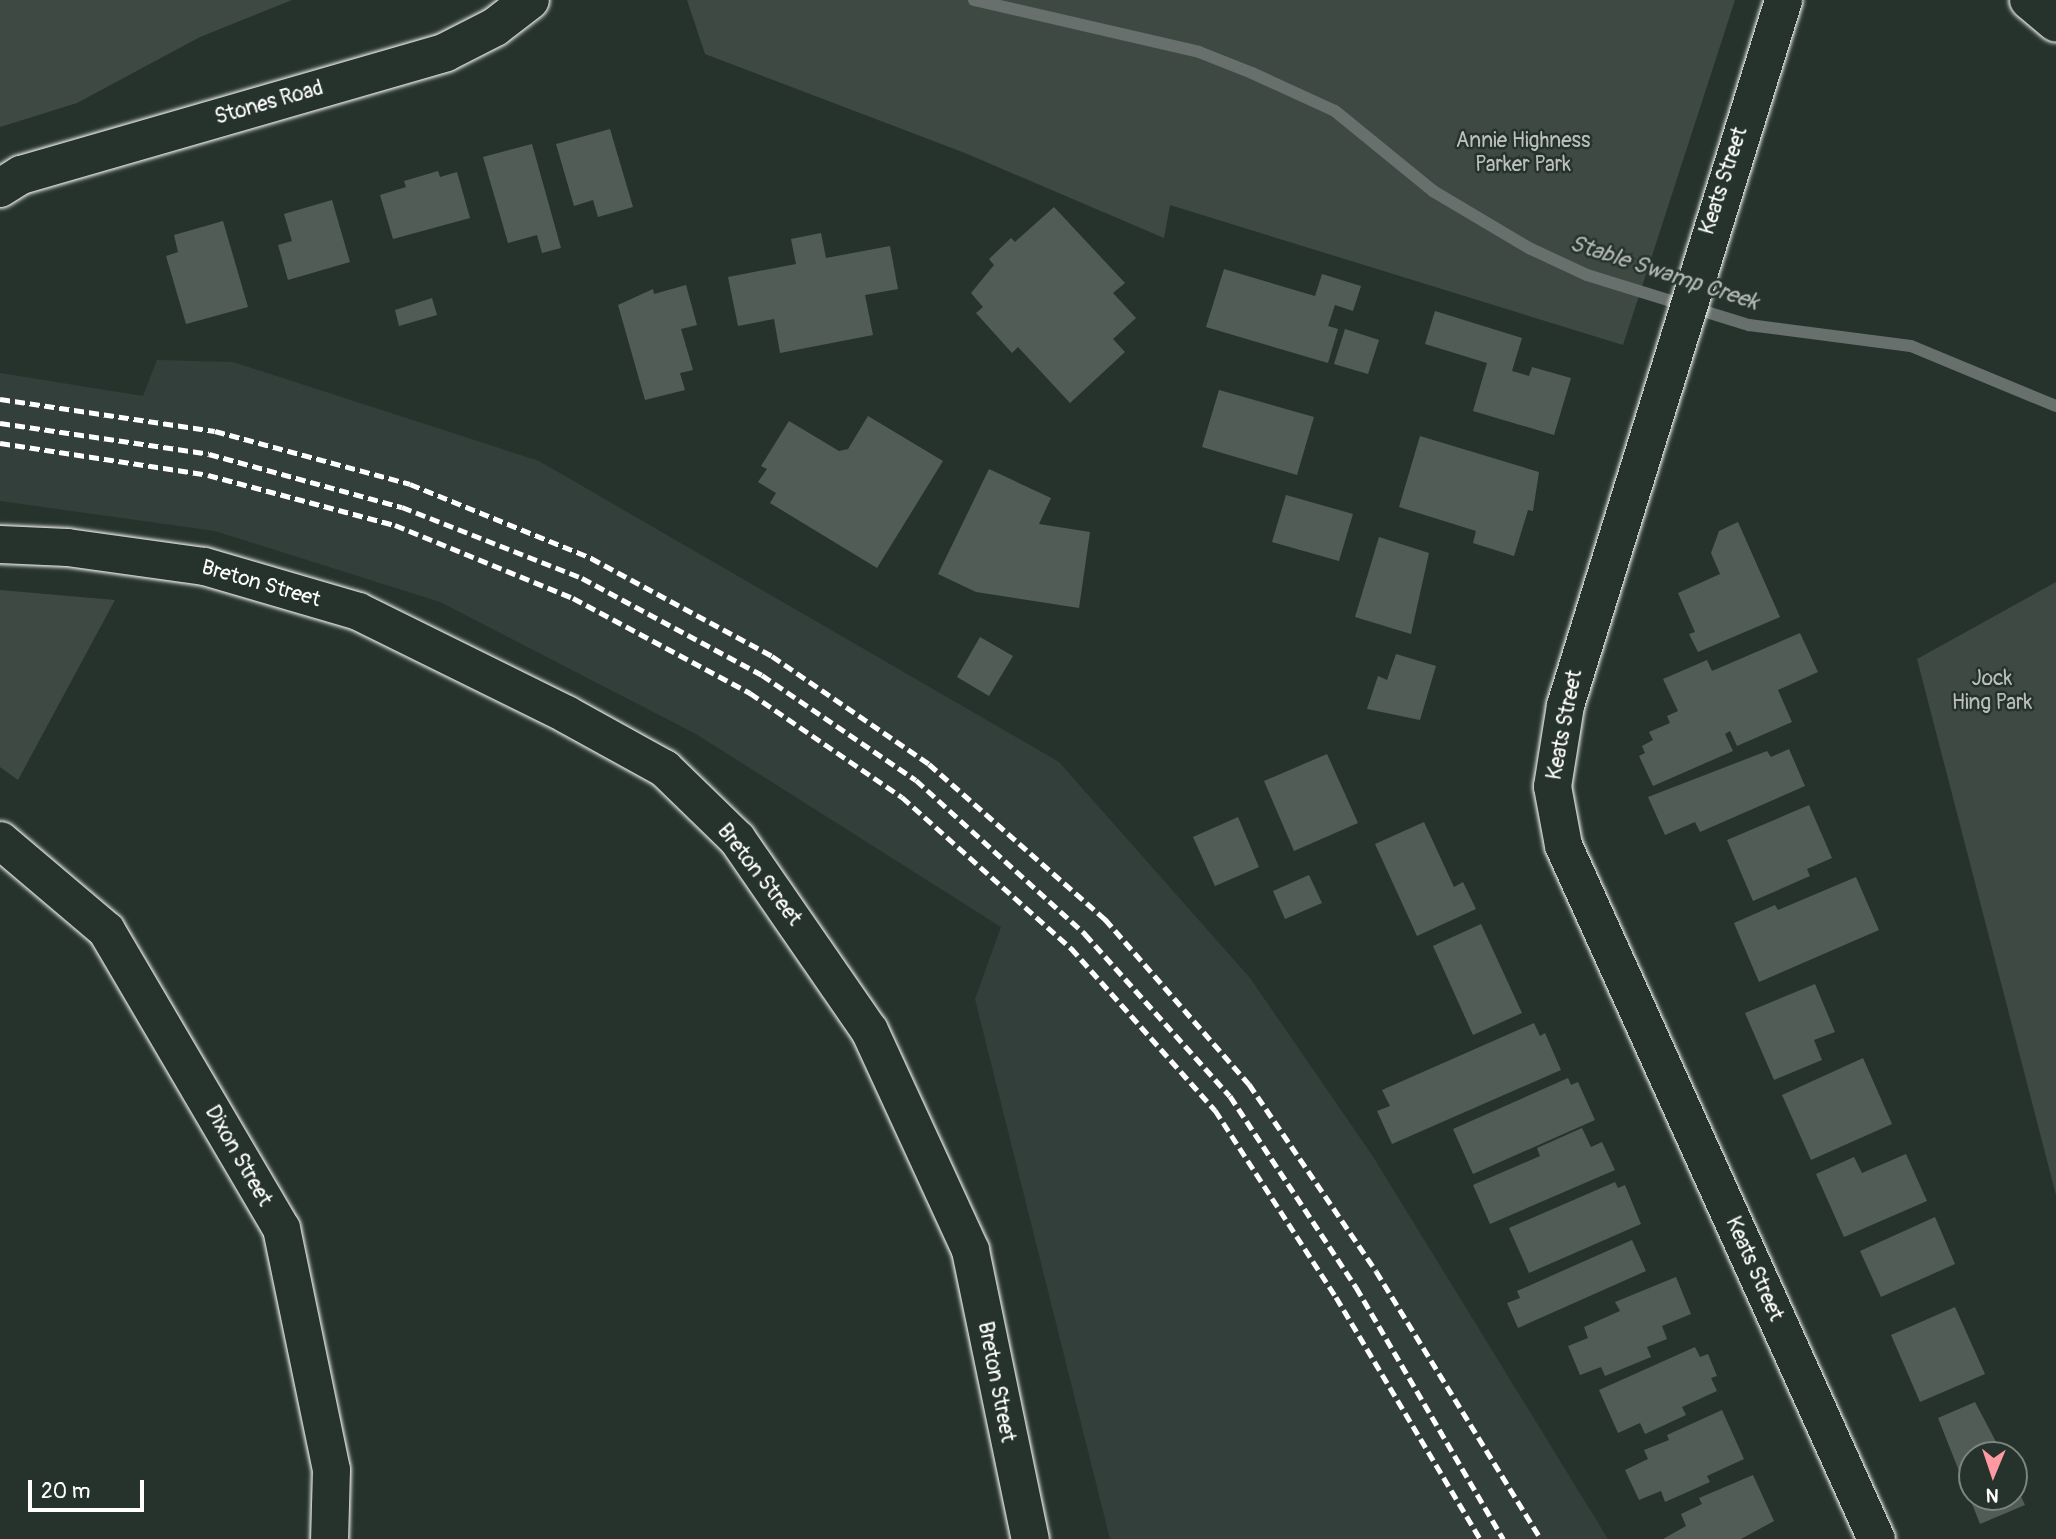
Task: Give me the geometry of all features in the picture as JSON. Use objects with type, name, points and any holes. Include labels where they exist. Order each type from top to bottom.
[{"type":"street","name":"Stones Road","points":[[0,188],[21,175],[446,52],[495,27],[530,0]]},
{"type":"street","name":"Keats Street","points":[[1783,0],[1672,346],[1565,705],[1552,786],[1563,845],[1876,1539]]},
{"type":"street","points":[[2029,0],[2056,23]]},
{"type":"street","name":"Breton Street","points":[[0,544],[67,547],[204,566],[358,611],[566,714],[664,768],[737,839],[869,1030],[970,1250],[1030,1539]]},
{"type":"street","name":"Dixon Street","points":[[0,840],[106,930],[281,1228],[331,1469],[329,1539]]},
{"type":"shaded area","points":[[157,360],[233,362],[539,461],[1059,762],[1250,978],[1372,1155],[1608,1539],[1110,1539],[975,999],[1001,927],[696,734],[440,602],[215,531],[0,501],[0,373],[143,396]]},
{"type":"green space","points":[[0,0],[292,0],[200,37],[77,103],[0,127]]},
{"type":"green space","name":"Annie Highness Parker Park","points":[[687,0],[1735,0],[1623,345],[1170,205],[1164,238],[965,153],[705,54]]},
{"type":"green space","name":"Jock Hing Park","points":[[2056,582],[2056,1195],[1917,659]]},
{"type":"green space","points":[[0,590],[115,600],[18,780],[0,767]]},
{"type":"building","points":[[610,129],[633,207],[598,217],[593,200],[574,206],[556,144]]},
{"type":"building","points":[[532,144],[561,248],[542,253],[537,235],[508,243],[483,157]]},
{"type":"building","points":[[438,171],[440,177],[457,172],[470,218],[393,239],[380,195],[406,187],[404,181]]},
{"type":"building","points":[[332,200],[350,262],[288,280],[278,245],[292,241],[284,214]]},
{"type":"building","points":[[1054,207],[1125,283],[1113,293],[1136,318],[1113,339],[1125,352],[1070,403],[1018,347],[1012,353],[976,313],[983,307],[971,293],[994,265],[989,259],[1011,238],[1015,242]]},
{"type":"building","points":[[223,221],[248,307],[186,324],[166,256],[178,252],[174,235]]},
{"type":"building","points":[[821,233],[826,258],[890,246],[898,289],[865,295],[873,335],[780,353],[774,319],[738,326],[728,277],[796,264],[791,239]]},
{"type":"building","points":[[1224,269],[1315,296],[1322,274],[1361,286],[1353,311],[1335,305],[1328,326],[1338,329],[1328,363],[1206,327]]},
{"type":"building","points":[[686,285],[697,325],[681,329],[693,370],[680,373],[685,390],[645,400],[618,305],[653,289],[654,294]]},
{"type":"building","points":[[432,298],[437,315],[399,326],[395,310]]},
{"type":"building","points":[[1435,311],[1522,338],[1512,371],[1529,376],[1532,367],[1571,378],[1554,435],[1473,411],[1487,363],[1425,344]]},
{"type":"building","points":[[1345,329],[1379,340],[1368,374],[1334,364]]},
{"type":"building","points":[[1219,390],[1314,417],[1297,475],[1202,447]]},
{"type":"building","points":[[868,416],[943,461],[877,568],[770,503],[776,493],[758,482],[767,469],[761,466],[789,421],[839,451],[848,449]]},
{"type":"building","points":[[1420,436],[1539,472],[1533,511],[1528,510],[1514,556],[1473,543],[1476,531],[1399,507]]},
{"type":"building","points":[[989,469],[1051,498],[1039,524],[1090,532],[1079,608],[976,592],[938,574]]},
{"type":"building","points":[[1286,495],[1353,514],[1339,561],[1272,542]]},
{"type":"building","points":[[1738,522],[1780,617],[1698,652],[1689,634],[1695,632],[1678,593],[1720,574],[1711,553],[1719,531]]},
{"type":"building","points":[[1379,537],[1429,553],[1411,634],[1355,617]]},
{"type":"building","points":[[1800,633],[1818,672],[1778,690],[1792,722],[1737,746],[1730,731],[1725,734],[1733,751],[1653,786],[1639,756],[1645,753],[1642,746],[1653,740],[1649,732],[1670,723],[1667,716],[1678,711],[1663,679],[1707,660],[1712,671]]},
{"type":"building","points":[[980,637],[1013,656],[989,696],[957,677]]},
{"type":"building","points":[[1396,654],[1436,666],[1420,720],[1367,709],[1378,676],[1387,680]]},
{"type":"building","points":[[1789,749],[1805,786],[1700,832],[1695,822],[1665,835],[1648,797],[1767,751],[1771,757]]},
{"type":"building","points":[[1327,754],[1358,823],[1294,851],[1264,781]]},
{"type":"building","points":[[1809,805],[1832,858],[1807,869],[1810,876],[1753,901],[1727,840]]},
{"type":"building","points":[[1238,817],[1259,867],[1215,886],[1193,837]]},
{"type":"building","points":[[1424,822],[1454,887],[1463,882],[1476,909],[1417,936],[1375,844]]},
{"type":"building","points":[[1309,875],[1322,903],[1285,919],[1273,891]]},
{"type":"building","points":[[1856,877],[1879,930],[1759,982],[1734,923],[1775,905],[1778,910]]},
{"type":"building","points":[[1481,924],[1522,1013],[1473,1035],[1433,946]]},
{"type":"building","points":[[1815,984],[1835,1032],[1814,1040],[1822,1060],[1774,1080],[1745,1013]]},
{"type":"building","points":[[1534,1023],[1540,1036],[1545,1033],[1561,1070],[1392,1144],[1377,1111],[1390,1106],[1382,1090]]},
{"type":"building","points":[[1863,1058],[1892,1124],[1811,1160],[1782,1095]]},
{"type":"building","points":[[1568,1078],[1571,1085],[1578,1082],[1595,1120],[1473,1174],[1453,1129]]},
{"type":"building","points":[[1582,1128],[1591,1147],[1602,1142],[1615,1170],[1490,1224],[1473,1185],[1540,1156],[1537,1148]]},
{"type":"building","points":[[1906,1154],[1927,1201],[1844,1237],[1816,1174],[1854,1157],[1862,1173]]},
{"type":"building","points":[[1615,1182],[1618,1188],[1625,1185],[1641,1224],[1529,1273],[1509,1228]]},
{"type":"building","points":[[1935,1217],[1955,1264],[1881,1297],[1860,1251]]},
{"type":"building","points":[[1632,1240],[1646,1271],[1518,1328],[1507,1303],[1520,1298],[1517,1291]]},
{"type":"building","points":[[1676,1277],[1691,1314],[1662,1326],[1667,1339],[1647,1347],[1651,1357],[1605,1376],[1601,1367],[1580,1375],[1568,1346],[1588,1338],[1584,1327],[1620,1311],[1615,1302]]},
{"type":"building","points":[[1955,1307],[1985,1374],[1920,1402],[1891,1335]]},
{"type":"building","points":[[1695,1347],[1700,1357],[1708,1354],[1717,1376],[1711,1378],[1717,1391],[1682,1407],[1686,1415],[1645,1434],[1640,1423],[1618,1433],[1599,1390]]},
{"type":"building","points":[[1975,1402],[1996,1441],[1958,1441],[1958,1468],[1938,1418]]},
{"type":"building","points":[[1722,1410],[1744,1459],[1707,1476],[1710,1482],[1665,1502],[1661,1491],[1639,1500],[1625,1470],[1648,1459],[1644,1450],[1669,1440],[1667,1435]]},
{"type":"building","points":[[1753,1475],[1774,1521],[1741,1539],[1663,1539],[1686,1526],[1681,1514],[1702,1504],[1699,1498]]},
{"type":"building","points":[[1975,1511],[2011,1511],[1980,1524]]},
{"type":"waterway","name":"Stable Swamp Creek","points":[[974,0],[1199,52],[1252,73],[1335,111],[1433,191],[1529,248],[1587,275],[1749,325],[1911,346],[2056,406]]},
{"type":"railway","points":[[0,399],[215,431],[410,484],[591,558],[772,656],[929,764],[1105,919],[1249,1084],[1376,1271],[1541,1539]]},
{"type":"railway","points":[[0,423],[209,454],[402,507],[582,578],[762,675],[916,780],[1085,934],[1230,1096],[1356,1287],[1503,1539]]},
{"type":"railway","points":[[0,443],[208,475],[395,525],[573,598],[750,693],[902,797],[1071,948],[1215,1110],[1336,1297],[1480,1539]]}]
